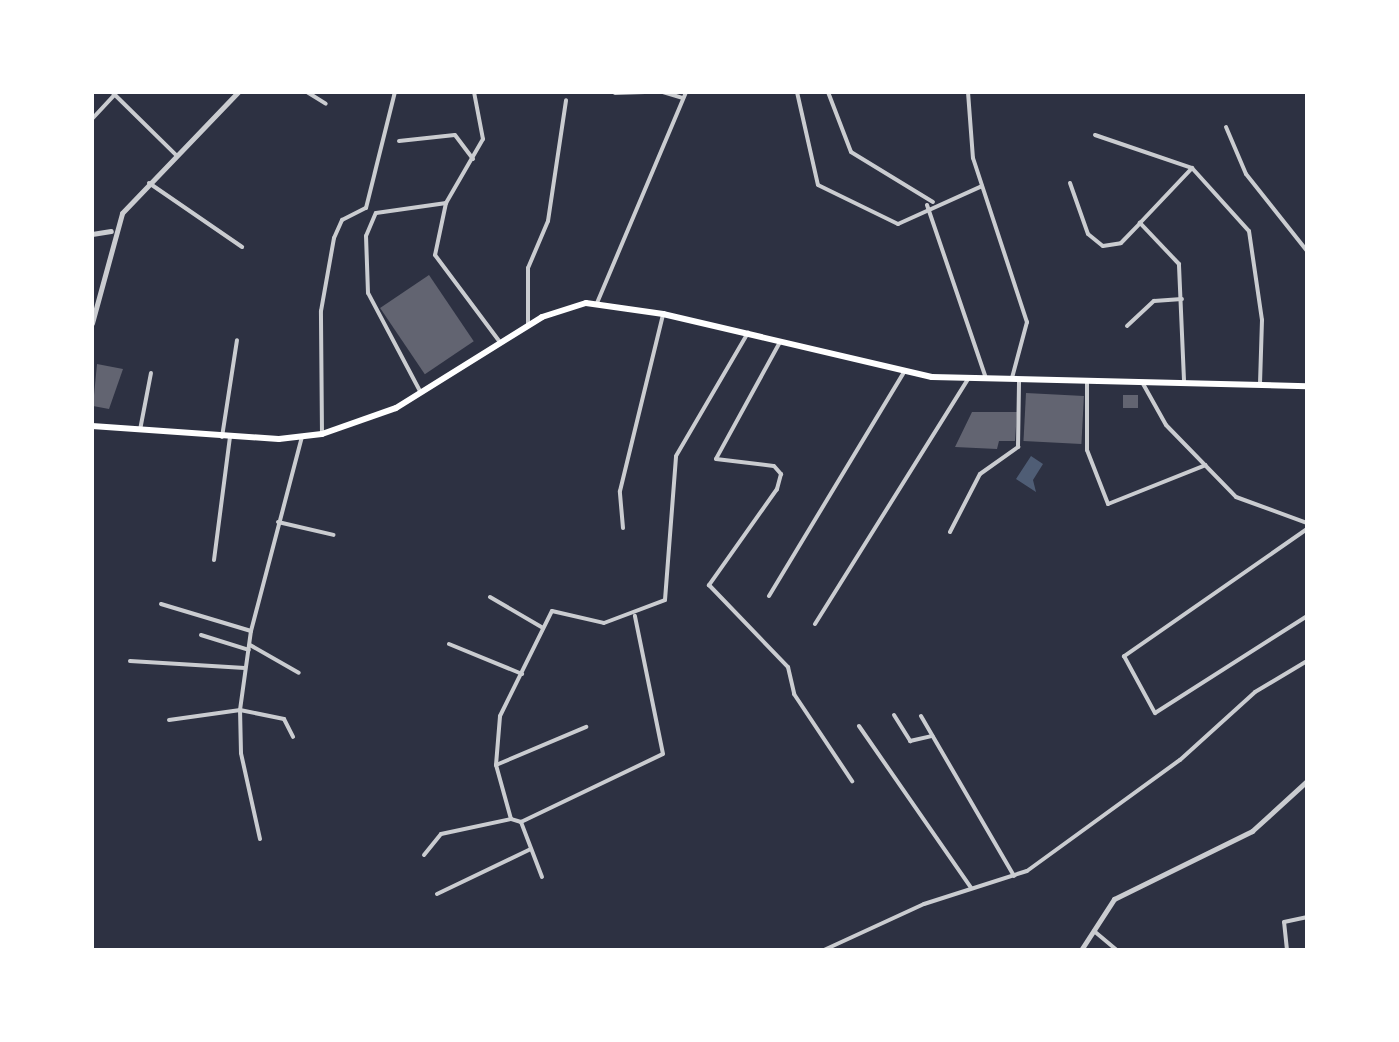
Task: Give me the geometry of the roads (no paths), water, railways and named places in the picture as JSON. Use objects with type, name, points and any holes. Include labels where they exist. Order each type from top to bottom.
[{"type":"main road","points":[[92,426],[226,437],[322,434],[421,393],[499,341],[559,309],[597,303],[781,340],[904,372],[986,380],[1087,383],[1142,379],[1307,386]]},
{"type":"street","points":[[92,323],[111,231],[149,183],[238,92]]},
{"type":"street","points":[[307,92],[326,104]]},
{"type":"street","points":[[322,434],[321,311],[334,238],[342,220],[366,208],[395,92]]},
{"type":"street","points":[[474,92],[485,130],[473,159],[446,203],[437,262],[499,341]]},
{"type":"street","points":[[615,93],[645,92]]},
{"type":"street","points":[[663,92],[683,98]]},
{"type":"street","points":[[597,303],[686,92]]},
{"type":"street","points":[[797,92],[818,185],[898,224],[933,202],[982,186]]},
{"type":"street","points":[[828,92],[851,152],[933,202]]},
{"type":"street","points":[[968,92],[982,186],[1027,322],[1011,380]]},
{"type":"street","points":[[92,119],[114,93],[176,155]]},
{"type":"street","points":[[528,325],[528,268],[552,206],[566,100]]},
{"type":"street","points":[[1226,127],[1246,174],[1307,251]]},
{"type":"street","points":[[399,141],[455,135],[473,159]]},
{"type":"street","points":[[1095,135],[1192,168],[1249,231],[1257,252],[1260,385]]},
{"type":"street","points":[[1070,183],[1088,234],[1103,246],[1121,243],[1192,168]]},
{"type":"street","points":[[149,183],[242,247]]},
{"type":"street","points":[[421,393],[368,293],[366,236],[376,213],[446,203]]},
{"type":"street","points":[[927,205],[984,355],[986,380]]},
{"type":"street","points":[[1140,223],[1173,253],[1183,299],[1184,380]]},
{"type":"street","points":[[92,234],[111,231]]},
{"type":"street","points":[[1127,326],[1154,301],[1183,299]]},
{"type":"street","points":[[623,528],[620,491],[663,314]]},
{"type":"street","points":[[511,819],[496,765],[500,716],[552,611],[583,622],[635,616],[665,600],[676,456],[748,333]]},
{"type":"street","points":[[214,560],[237,340]]},
{"type":"street","points":[[781,340],[716,459],[774,466],[781,474],[777,489],[709,585],[788,667],[794,694],[852,781]]},
{"type":"street","points":[[769,596],[904,372]]},
{"type":"street","points":[[140,430],[151,373]]},
{"type":"street","points":[[815,624],[968,379]]},
{"type":"street","points":[[1142,379],[1166,425],[1254,509],[1307,523]]},
{"type":"street","points":[[950,532],[980,474],[1018,447],[1019,380]]},
{"type":"street","points":[[1087,383],[1087,450],[1108,504],[1206,465]]},
{"type":"street","points":[[260,839],[239,743],[240,710],[251,631],[302,437]]},
{"type":"street","points":[[278,522],[334,535]]},
{"type":"street","points":[[1307,529],[1128,647],[1124,656],[1155,713],[1307,616]]},
{"type":"street","points":[[490,597],[543,628]]},
{"type":"street","points":[[161,604],[251,631]]},
{"type":"street","points":[[424,855],[441,834],[511,819],[521,822],[663,754],[635,616]]},
{"type":"street","points":[[201,635],[249,648],[299,673]]},
{"type":"street","points":[[449,644],[522,674]]},
{"type":"street","points":[[130,661],[245,668]]},
{"type":"street","points":[[824,950],[971,888],[1014,876],[1081,835],[1255,692],[1307,661]]},
{"type":"street","points":[[169,720],[240,710],[284,719],[293,737]]},
{"type":"street","points":[[894,715],[910,741],[932,736]]},
{"type":"street","points":[[921,716],[1014,876]]},
{"type":"street","points":[[859,726],[971,888]]},
{"type":"street","points":[[496,765],[586,727]]},
{"type":"street","points":[[1081,950],[1114,899],[1252,831],[1307,781]]},
{"type":"street","points":[[521,822],[542,877]]},
{"type":"street","points":[[437,894],[531,849]]},
{"type":"street","points":[[1287,950],[1284,922],[1307,917]]},
{"type":"street","points":[[1092,930],[1117,950]]},
{"type":"water","points":[[1031,456],[1043,464],[1033,480],[1036,492],[1016,479]]}]
